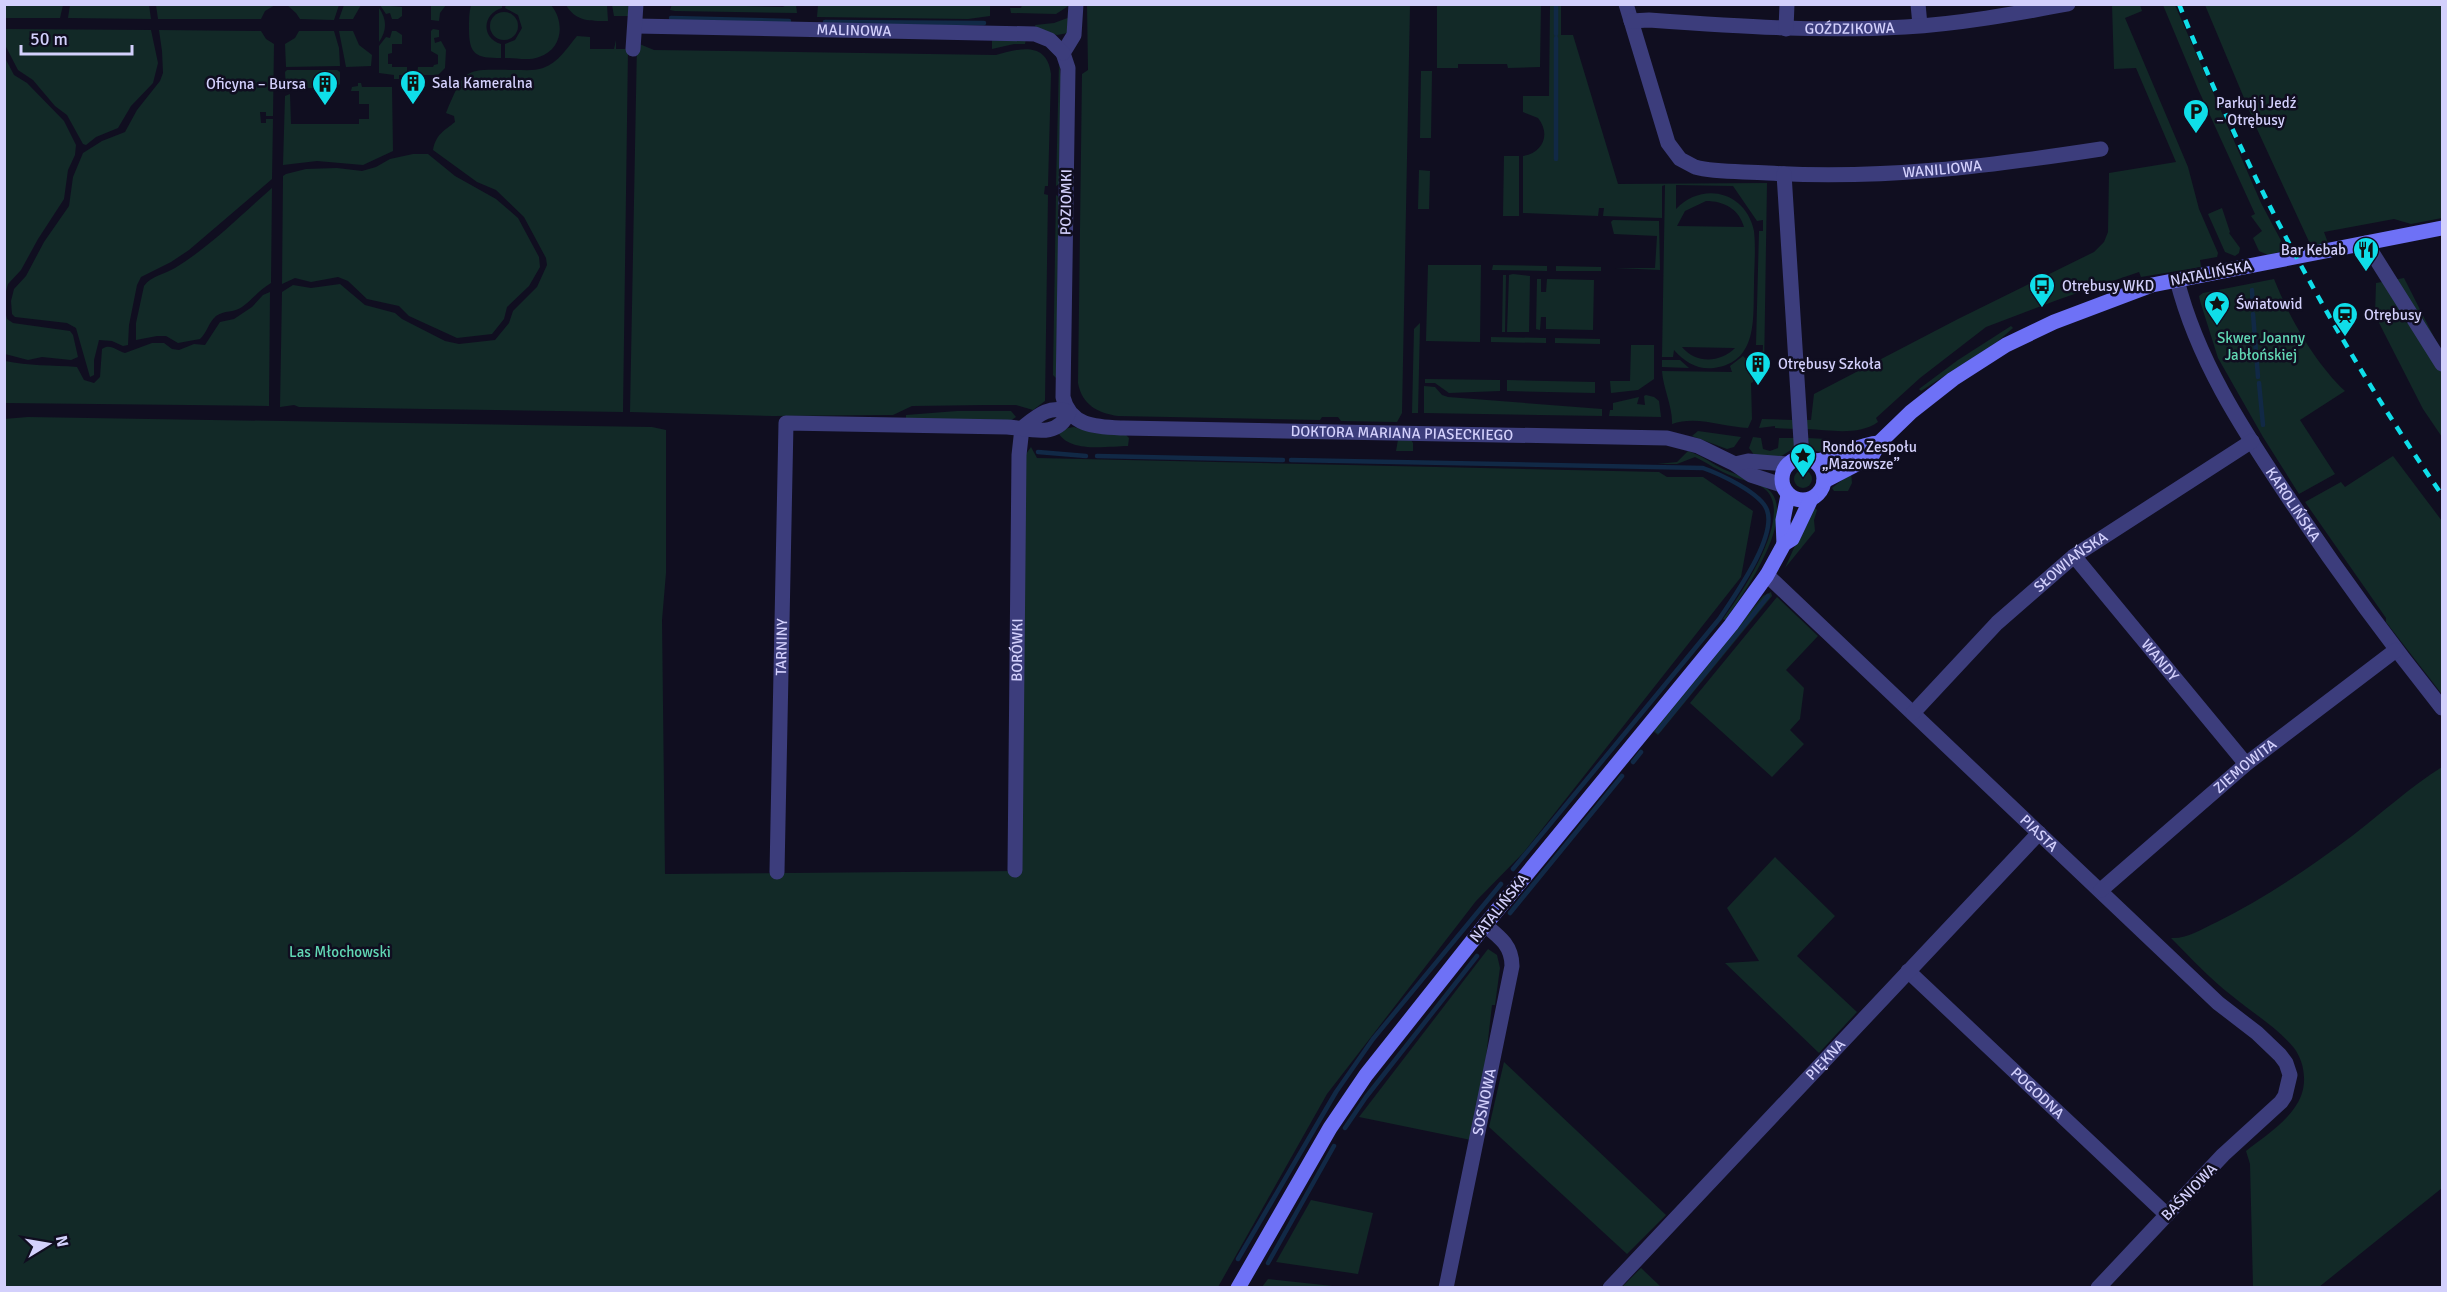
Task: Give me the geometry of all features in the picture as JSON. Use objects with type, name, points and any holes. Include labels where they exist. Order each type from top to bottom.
[{"type":"main road","name":"NATALIŃSKA","points":[[1824,481],[1868,459],[1876,452],[1879,443],[1931,394],[2006,345],[2054,322],[2139,288],[2442,228]]},
{"type":"main road","name":"NATALIŃSKA","points":[[1809,459],[1825,460],[1870,443],[1879,443]]},
{"type":"main road","points":[[1809,459],[1822,470],[1824,481],[1821,490],[1811,499],[1799,500],[1785,490],[1782,474],[1787,464],[1809,459]]},
{"type":"main road","name":"NATALIŃSKA","points":[[1784,544],[1785,490]]},
{"type":"main road","name":"NATALIŃSKA","points":[[1238,1287],[1330,1128],[1366,1075],[1485,925],[1723,634],[1767,575],[1784,544],[1792,539],[1811,499]]},
{"type":"street","points":[[633,49],[636,4]]},
{"type":"street","points":[[1063,53],[1074,35],[1076,4]]},
{"type":"street","name":"WANILIOWA","points":[[1626,4],[1668,143],[1676,155],[1686,163],[1701,169],[1784,174],[1902,174],[1975,168],[2101,149]]},
{"type":"street","points":[[1786,29],[1787,4]]},
{"type":"street","points":[[1918,4],[1920,25]]},
{"type":"street","name":"GOŹDZIKOWA","points":[[1630,21],[1649,20],[1786,29],[1920,25],[2000,16],[2068,4]]},
{"type":"street","name":"MALINOWA","points":[[636,26],[1035,34],[1050,40],[1063,53]]},
{"type":"street","name":"POZIOMKI","points":[[1063,53],[1068,68],[1063,387],[1067,408]]},
{"type":"street","points":[[1784,174],[1809,459]]},
{"type":"street","points":[[2366,243],[2442,364]]},
{"type":"street","name":"KAROLIŃSKA","points":[[2177,280],[2202,355],[2252,441],[2325,554],[2442,708]]},
{"type":"street","points":[[1022,428],[1038,431],[1065,423],[1067,408]]},
{"type":"street","name":"DOKTORA MARIANA PIASECKIEGO","points":[[1067,408],[1075,419],[1086,424],[1123,429],[1666,438],[1698,446],[1785,490]]},
{"type":"street","name":"TARNINY","points":[[777,872],[786,423],[1022,428]]},
{"type":"street","name":"BORÓWKI","points":[[1015,870],[1019,455],[1022,428]]},
{"type":"street","name":"SŁOWIAŃSKA","points":[[1912,713],[1997,623],[2074,556],[2252,441]]},
{"type":"street","name":"DOKTORA MARIANA PIASECKIEGO","points":[[1735,464],[1748,461],[1787,464]]},
{"type":"street","name":"WANDY","points":[[2074,556],[2246,764]]},
{"type":"street","name":"PIASTA","points":[[1767,575],[2218,1003],[2257,1033],[2280,1055],[2286,1063],[2289,1075],[2283,1100]]},
{"type":"street","name":"ZIEMOWITA","points":[[2101,890],[2246,764],[2397,650]]},
{"type":"street","name":"PIĘKNA","points":[[1610,1287],[2039,833]]},
{"type":"street","name":"SOSNOWA","points":[[1446,1287],[1512,966],[1507,945],[1485,925]]},
{"type":"street","name":"POGODNA","points":[[1908,971],[2167,1215]]},
{"type":"street","name":"BAŚNIOWA","points":[[2098,1287],[2223,1155],[2283,1100]]},
{"type":"green space","points":[[5,4],[63,5],[60,18],[5,18]]},
{"type":"green space","points":[[156,4],[275,5],[265,11],[261,19],[158,19]]},
{"type":"green space","points":[[286,4],[339,5],[334,20],[300,19]]},
{"type":"green space","points":[[672,4],[783,7],[796,5],[797,13],[675,11],[670,10]]},
{"type":"green space","points":[[70,5],[149,5],[151,19],[68,18]]},
{"type":"green space","points":[[344,5],[361,5],[353,19],[339,19]]},
{"type":"green space","points":[[380,5],[402,7],[402,16],[392,19],[390,13],[386,14]]},
{"type":"green space","points":[[431,5],[446,5],[440,13],[439,21],[431,20]]},
{"type":"green space","points":[[471,5],[502,5],[502,8],[491,15],[487,26],[490,37],[501,44],[501,58],[480,56],[473,50],[469,38]]},
{"type":"green space","points":[[506,5],[551,5],[560,27],[557,42],[553,48],[535,58],[505,58],[505,44],[515,40],[522,28],[518,15],[505,8]]},
{"type":"green space","points":[[566,5],[607,5],[608,21],[579,18]]},
{"type":"green space","points":[[612,5],[630,5],[630,16],[614,16]]},
{"type":"green space","points":[[818,5],[990,5],[990,16],[968,19],[817,17]]},
{"type":"green space","points":[[1022,5],[1070,5],[1056,14],[1011,13],[1010,8],[1021,8]]},
{"type":"green space","points":[[1087,5],[1410,5],[1402,413],[1397,422],[1341,421],[1338,417],[1322,417],[1320,420],[1118,416],[1092,407],[1083,397],[1078,383],[1082,74],[1088,70]]},
{"type":"green space","points":[[1437,5],[1541,5],[1540,67],[1508,68],[1507,64],[1458,64],[1458,68],[1437,68]]},
{"type":"green space","points":[[1550,5],[1561,5],[1561,35],[1573,35],[1618,184],[1767,183],[1764,372],[1753,372],[1752,419],[1748,428],[1700,421],[1672,424],[1662,371],[1732,372],[1730,366],[1743,356],[1753,366],[1762,367],[1763,345],[1756,345],[1759,231],[1763,231],[1763,220],[1757,221],[1733,186],[1676,185],[1676,209],[1687,200],[1710,193],[1733,200],[1742,207],[1749,218],[1754,231],[1755,245],[1753,325],[1746,348],[1739,357],[1728,364],[1714,368],[1697,366],[1682,358],[1674,350],[1673,357],[1662,357],[1665,185],[1662,186],[1662,218],[1603,216],[1604,208],[1599,208],[1598,216],[1523,213],[1523,156],[1540,147],[1544,130],[1538,118],[1523,112],[1523,96],[1549,96]],"holes":[[[1706,201],[1730,207],[1738,215],[1744,227],[1677,226],[1685,211]],[[1682,347],[1734,348],[1735,348],[1722,357],[1708,360],[1694,356]]]},
{"type":"green space","points":[[2112,5],[2140,5],[2142,11],[2125,18],[2188,167],[2199,209],[2218,253],[2217,257],[2200,260],[2201,267],[2141,277],[2139,272],[1986,327],[1920,378],[1876,418],[1878,422],[1853,431],[1807,429],[1806,420],[1811,420],[1814,394],[2094,252],[2104,242],[2108,232],[2109,173],[2176,162],[2136,68],[2114,69]]},
{"type":"green space","points":[[2163,5],[2175,5],[2261,203],[2286,250],[2268,255],[2259,251],[2253,238],[2262,231],[2251,216],[2255,214],[2198,89]]},
{"type":"green space","points":[[2205,5],[2442,5],[2442,218],[2411,224],[2394,219],[2324,232],[2328,243],[2311,246],[2257,129]]},
{"type":"green space","points":[[379,8],[384,16],[385,25],[384,34],[379,42]]},
{"type":"green space","points":[[504,12],[514,16],[518,26],[514,36],[504,40],[494,36],[490,26],[494,16]]},
{"type":"green space","points":[[1073,16],[1068,33],[1057,35],[1036,28],[1035,25],[1054,23]]},
{"type":"green space","points":[[5,29],[151,30],[158,63],[153,83],[131,106],[118,128],[96,137],[86,145],[83,144],[67,115],[55,106],[33,80],[18,70],[5,45]]},
{"type":"green space","points":[[159,30],[261,31],[266,39],[274,44],[273,116],[266,116],[266,112],[260,112],[261,123],[266,123],[266,119],[273,119],[272,179],[189,250],[141,277],[137,285],[129,325],[128,345],[123,346],[112,341],[99,340],[94,360],[94,375],[90,377],[76,328],[67,323],[15,317],[12,314],[11,301],[14,289],[26,276],[44,242],[69,206],[73,177],[83,153],[102,141],[125,132],[137,110],[160,81],[163,73]]},
{"type":"green space","points":[[439,30],[439,37],[434,38],[435,43],[441,41],[446,50],[445,68],[438,75],[417,75],[418,67],[433,67],[438,64],[438,55],[431,51],[431,31]]},
{"type":"green space","points":[[299,31],[334,31],[339,48],[340,66],[286,67],[285,44],[295,38]]},
{"type":"green space","points":[[339,31],[353,31],[359,45],[372,55],[371,66],[346,67]]},
{"type":"green space","points":[[392,31],[402,35],[402,44],[392,44],[392,53],[388,54],[388,64],[392,64],[392,67],[407,67],[407,75],[399,75],[399,79],[394,79],[394,75],[379,73],[379,46],[386,37],[390,38]]},
{"type":"green space","points":[[577,36],[590,37],[590,49],[614,49],[616,40],[616,49],[628,49],[623,412],[299,407],[294,405],[280,407],[282,292],[293,285],[311,288],[340,284],[365,305],[395,313],[402,319],[445,341],[459,344],[495,340],[509,323],[513,311],[537,287],[547,265],[546,258],[524,217],[496,190],[477,182],[433,150],[434,145],[438,136],[455,122],[454,116],[446,113],[463,78],[476,71],[543,68],[558,58]]},
{"type":"green space","points":[[1026,39],[1025,44],[992,49],[992,40]]},
{"type":"green space","points":[[637,43],[654,50],[996,55],[1022,49],[1038,51],[1044,56],[1051,74],[1048,186],[1045,186],[1044,194],[1048,195],[1045,401],[1033,410],[1016,405],[912,406],[893,415],[773,416],[630,412]]},
{"type":"green space","points":[[5,58],[14,75],[27,83],[64,121],[76,145],[75,155],[68,170],[64,199],[21,270],[8,284],[5,295]]},
{"type":"green space","points":[[1059,63],[1061,77],[1059,184],[1056,186]]},
{"type":"green space","points":[[287,70],[337,70],[340,72],[340,84],[335,88],[286,88],[285,72]]},
{"type":"green space","points":[[1421,71],[1432,71],[1431,138],[1420,138]]},
{"type":"green space","points":[[358,83],[361,83],[362,87],[392,87],[393,151],[363,165],[317,161],[283,165],[285,96],[290,94],[291,124],[359,124],[359,119],[369,119],[369,104],[359,104],[359,91],[351,91],[352,87],[358,86]]},
{"type":"green space","points":[[413,154],[428,154],[455,176],[496,199],[518,218],[539,257],[540,267],[529,286],[507,307],[504,319],[492,334],[457,338],[409,316],[399,306],[367,299],[348,281],[338,277],[311,282],[295,278],[282,284],[283,176],[306,169],[337,168],[362,171],[376,167],[390,159]]},
{"type":"green space","points":[[1504,156],[1519,156],[1519,216],[1503,216]]},
{"type":"green space","points":[[1419,170],[1430,171],[1429,209],[1418,209]]},
{"type":"green space","points":[[272,188],[271,283],[239,309],[216,316],[200,339],[178,343],[166,336],[157,336],[136,340],[136,323],[144,286],[154,277],[175,268],[201,250]]},
{"type":"green space","points":[[1056,195],[1059,197],[1056,378],[1053,375]]},
{"type":"green space","points":[[2222,208],[2229,233],[2240,248],[2239,253],[2235,256],[2225,252],[2208,214]]},
{"type":"green space","points":[[1613,220],[1659,221],[1660,270],[1615,268],[1655,268],[1657,236],[1614,234],[1611,222]]},
{"type":"green space","points":[[1428,265],[1481,265],[1480,342],[1426,341]]},
{"type":"green space","points":[[1493,265],[1547,266],[1547,271],[1492,270]]},
{"type":"green space","points":[[1556,266],[1601,267],[1601,271],[1556,271]]},
{"type":"green space","points":[[1503,275],[1506,275],[1505,332],[1502,332]]},
{"type":"green space","points":[[1509,275],[1530,276],[1529,332],[1507,332]]},
{"type":"green space","points":[[2404,278],[2442,353],[2442,437],[2423,409],[2375,315],[2376,283]]},
{"type":"green space","points":[[1537,279],[1541,279],[1541,292],[1546,292],[1547,279],[1594,280],[1593,330],[1546,329],[1546,317],[1541,317],[1540,330],[1536,329]]},
{"type":"green space","name":"Skwer Joanny Jabłońskiej","points":[[2274,279],[2304,339],[2323,367],[2345,391],[2300,420],[2335,474],[2299,494],[2218,358],[2199,296],[2203,293]]},
{"type":"green space","points":[[270,292],[269,406],[5,403],[5,361],[31,365],[77,367],[84,380],[94,383],[100,377],[102,349],[105,347],[125,353],[152,343],[164,343],[172,349],[179,350],[194,344],[205,345],[220,322],[234,319],[252,307],[263,295]]},
{"type":"green space","points":[[4,307],[7,319],[13,323],[70,331],[78,357],[71,360],[42,357],[28,360],[5,354]]},
{"type":"green space","points":[[1420,323],[1418,413],[1412,413],[1414,329]]},
{"type":"green space","points":[[2011,326],[2013,328],[1997,342],[1921,391],[1919,389],[1958,360]]},
{"type":"green space","points":[[1491,337],[1546,338],[1546,343],[1491,342]]},
{"type":"green space","points":[[1555,338],[1600,339],[1600,344],[1555,343]]},
{"type":"green space","points":[[1631,345],[1654,345],[1654,379],[1638,390],[1611,393],[1610,381],[1630,381]]},
{"type":"green space","points":[[1662,360],[1680,360],[1689,368],[1662,367]]},
{"type":"green space","points":[[1425,379],[1500,380],[1500,391],[1449,393],[1435,383],[1425,383]]},
{"type":"green space","points":[[1507,380],[1595,382],[1595,393],[1507,391]]},
{"type":"green space","points":[[1424,386],[1435,387],[1442,395],[1448,397],[1602,409],[1602,416],[1424,413]]},
{"type":"green space","points":[[1644,396],[1659,401],[1661,417],[1609,416],[1610,410],[1613,410],[1613,403],[1639,397],[1637,404],[1645,405]]},
{"type":"green space","points":[[957,411],[1011,411],[1016,417],[1007,423],[906,420],[906,415]]},
{"type":"green space","name":"Las Młochowski","points":[[28,417],[652,427],[666,430],[666,573],[662,620],[665,874],[1019,871],[1026,454],[1031,447],[1037,458],[1659,472],[1667,477],[1703,477],[1753,511],[1741,577],[1524,852],[1476,901],[1327,1094],[1218,1287],[5,1287],[4,419]]},
{"type":"green space","points":[[1762,419],[1794,420],[1795,429],[1775,428],[1775,426],[1759,428]]},
{"type":"green space","points":[[1074,427],[1095,433],[1126,435],[1129,438],[1128,446],[1078,446],[1062,438],[1057,430]]},
{"type":"green space","points":[[1698,431],[1741,437],[1734,447],[1727,449],[1692,436]]},
{"type":"green space","points":[[1753,437],[1761,438],[1763,449],[1770,451],[1778,448],[1779,438],[1796,438],[1794,448],[1780,457],[1755,456],[1749,448]]},
{"type":"green space","points":[[1808,438],[1826,439],[1838,448],[1823,452],[1815,451]]},
{"type":"green space","points":[[1398,440],[1411,440],[1413,451],[1396,451]]},
{"type":"green space","points":[[1688,451],[1727,471],[1760,484],[1771,492],[1777,505],[1772,539],[1764,558],[1725,620],[1723,619],[1741,593],[1761,556],[1773,518],[1773,502],[1762,487],[1727,474],[1695,457],[1677,464],[1657,464],[1677,462]]},
{"type":"green space","points":[[2393,456],[2442,521],[2441,693],[2386,622],[2386,618],[2305,502],[2341,482],[2345,487]]},
{"type":"green space","points":[[1803,470],[1809,473],[1812,479],[1809,485],[1803,488],[1797,485],[1794,479],[1797,473]]},
{"type":"green space","points":[[1851,473],[1852,483],[1848,491],[1834,491],[1832,488]]},
{"type":"green space","points":[[1815,508],[1817,510],[1814,520],[1815,531],[1785,568],[1806,521]]},
{"type":"green space","points":[[1771,592],[1772,596],[1658,735],[1653,731],[1763,596]]},
{"type":"green space","points":[[1777,597],[1818,636],[1786,670],[1804,688],[1800,719],[1790,730],[1804,744],[1772,777],[1690,703]]},
{"type":"green space","points":[[2442,767],[2442,1188],[2319,1287],[2253,1287],[2250,1164],[2246,1151],[2277,1127],[2297,1104],[2304,1084],[2302,1065],[2294,1048],[2287,1040],[2215,982],[2171,938],[2183,937],[2200,930],[2269,893],[2336,848]]},
{"type":"green space","points":[[1775,857],[1835,916],[1797,956],[1857,1012],[1819,1053],[1725,963],[1759,961],[1727,908]]},
{"type":"green space","points":[[1488,949],[1497,955],[1500,968],[1495,1005],[1492,1005],[1483,1084],[1471,1140],[1359,1117]]},
{"type":"green space","points":[[1504,1062],[1666,1215],[1627,1254],[1489,1127]]},
{"type":"green space","points":[[1311,1200],[1373,1213],[1358,1274],[1276,1262]]},
{"type":"green space","points":[[1641,1268],[1661,1287],[1622,1287]]},
{"type":"green space","points":[[1268,1279],[1342,1287],[1262,1287]]},
{"type":"waterway","points":[[1556,4],[1556,34]]},
{"type":"waterway","points":[[671,18],[789,21]]},
{"type":"waterway","points":[[825,22],[984,23]]},
{"type":"waterway","points":[[1556,38],[1556,159]]},
{"type":"waterway","points":[[2252,290],[2253,309]]},
{"type":"waterway","points":[[2253,314],[2258,377]]},
{"type":"waterway","points":[[2259,383],[2263,425]]},
{"type":"waterway","points":[[1038,452],[1086,456]]},
{"type":"waterway","points":[[1097,456],[1283,460]]},
{"type":"waterway","points":[[1291,460],[1703,468],[1749,491],[1767,510],[1766,535],[1760,550],[1753,566],[1720,618],[1513,869]]},
{"type":"waterway","points":[[1658,731],[1768,596]]},
{"type":"waterway","points":[[1633,762],[1641,752]]},
{"type":"waterway","points":[[1510,913],[1622,776]]},
{"type":"waterway","points":[[1238,1259],[1336,1092],[1373,1039],[1501,884]]},
{"type":"waterway","points":[[1345,1128],[1366,1097],[1477,956]]},
{"type":"waterway","points":[[1268,1263],[1334,1146]]},
{"type":"railway","points":[[2179,4],[2234,133],[2297,257],[2366,378],[2442,495]]},
{"type":"place","name":"Sala Kameralna","points":[[413,106]]},
{"type":"place","name":"Oficyna – Bursa","points":[[325,107]]},
{"type":"place","name":"Parkuj i Jedź – Otrębusy","points":[[2196,135]]},
{"type":"place","name":"Bar Kebab","points":[[2366,273]]},
{"type":"place","name":"Otrębusy WKD","points":[[2042,309]]},
{"type":"place","name":"Światowid","points":[[2217,327]]},
{"type":"place","name":"Otrębusy","points":[[2345,338]]},
{"type":"place","name":"Otrębusy Szkoła","points":[[1758,387]]},
{"type":"place","name":"Rondo Zespołu „Mazowsze”","points":[[1803,479]]}]
